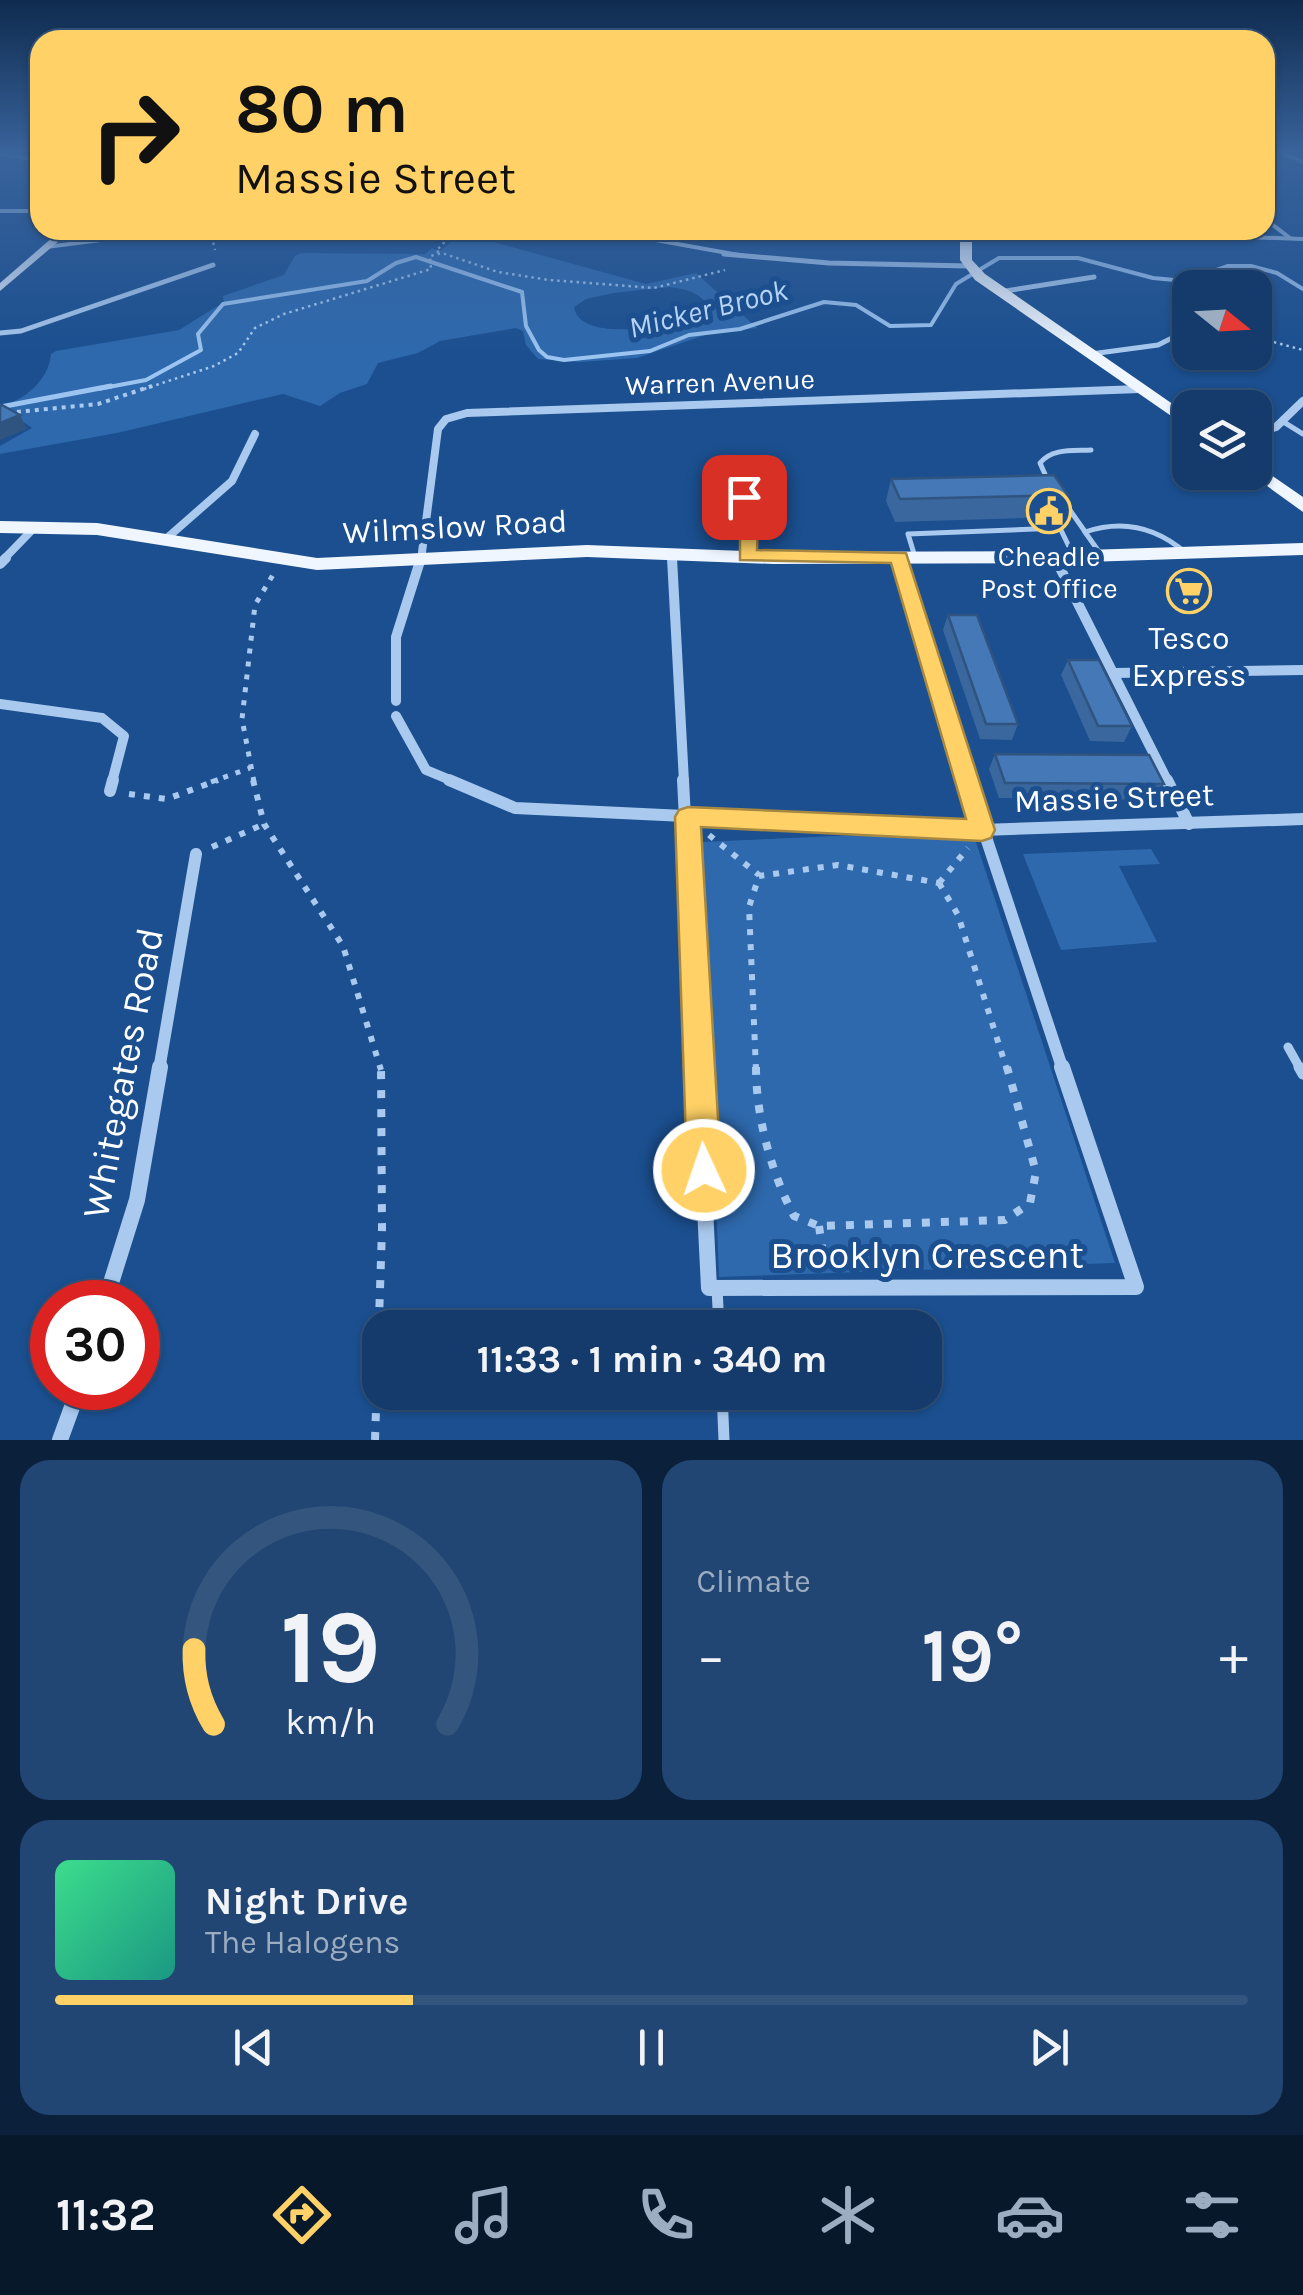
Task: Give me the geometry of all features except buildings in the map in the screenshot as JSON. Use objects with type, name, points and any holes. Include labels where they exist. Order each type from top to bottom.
[{"type":"main road","points":[[970,240],[964,247],[970,267],[985,282],[1172,411]]},
{"type":"main road","points":[[1272,482],[1303,506]]},
{"type":"main road","name":"Wilmslow Road","points":[[0,527],[35,526],[167,538],[317,564],[586,551],[1064,557],[1303,549]]},
{"type":"street","points":[[1275,227],[1290,238]]},
{"type":"street","points":[[1275,238],[1303,239]]},
{"type":"street","points":[[0,288],[55,240]]},
{"type":"street","points":[[46,247],[101,240]]},
{"type":"street","points":[[640,240],[756,260],[970,267]]},
{"type":"street","points":[[0,333],[21,332],[213,265]]},
{"type":"street","points":[[1000,292],[1094,277]]},
{"type":"street","points":[[1091,354],[1158,345],[1172,338]]},
{"type":"street","name":"Warren Avenue","points":[[396,700],[396,637],[421,559],[438,429],[446,419],[466,414],[1140,389]]},
{"type":"street","points":[[1272,426],[1300,410],[1303,402]]},
{"type":"street","points":[[167,538],[232,481],[254,434]]},
{"type":"street","points":[[747,556],[749,519],[744,497],[772,495]]},
{"type":"street","points":[[0,564],[35,526]]},
{"type":"street","points":[[672,553],[709,1288],[717,1288]]},
{"type":"street","points":[[907,557],[982,830]]},
{"type":"street","points":[[1064,557],[1114,672],[1189,824]]},
{"type":"street","points":[[1114,672],[1303,670]]},
{"type":"street","points":[[0,704],[102,718],[124,736],[110,791]]},
{"type":"street","name":"Massie Street","points":[[396,716],[426,770],[515,808],[982,830],[1303,819]]},
{"type":"street","name":"Brooklyn Crescent","points":[[717,1288],[1136,1286],[982,830]]},
{"type":"street","name":"Whitegates Road","points":[[112,1280],[137,1200],[196,854]]},
{"type":"street","points":[[60,1440],[71,1410]]},
{"type":"lane","points":[[1282,421],[1303,434]]},
{"type":"lane","points":[[1092,450],[1056,452],[1040,464],[1102,556]]},
{"type":"lane","points":[[1054,518],[1060,528],[1064,557]]},
{"type":"lane","points":[[900,522],[908,534],[907,557]]},
{"type":"lane","points":[[1086,533],[1109,526],[1144,528],[1173,540],[1186,554]]},
{"type":"lane","points":[[908,534],[1060,528]]},
{"type":"lane","points":[[1288,1047],[1303,1074]]},
{"type":"lane","points":[[717,1288],[718,1310]]},
{"type":"lane","points":[[723,1410],[724,1440]]},
{"type":"path","points":[[446,240],[436,251],[498,272],[654,288],[756,260]]},
{"type":"path","points":[[0,418],[16,412],[98,404],[214,366],[238,352],[255,328],[284,314],[432,269],[430,256],[442,254]]},
{"type":"path","points":[[1272,341],[1303,350]]},
{"type":"path","points":[[283,558],[255,604],[242,719],[264,824],[342,946],[381,1063],[382,1228],[376,1440]]},
{"type":"path","points":[[110,791],[166,799],[250,768]]},
{"type":"path","points":[[688,817],[759,876],[838,865],[940,883]]},
{"type":"path","points":[[196,854],[264,824]]},
{"type":"path","points":[[940,883],[982,830]]},
{"type":"path","points":[[759,876],[749,907],[758,1025],[756,1097],[780,1189],[794,1216],[819,1226],[1005,1220],[1030,1203],[1036,1172],[1026,1128],[958,915],[940,883]]},
{"type":"path","points":[[819,1226],[828,1288]]},
{"type":"shaded area","points":[[453,240],[486,240],[646,284],[696,273],[757,328],[708,334],[637,358],[580,362],[538,359],[526,345],[523,331],[516,328],[440,341],[418,353],[378,363],[367,384],[340,393],[320,406],[283,394],[117,433],[0,454],[0,446],[32,428],[0,406],[34,388],[56,351],[179,330],[224,302],[223,296],[284,275],[301,253],[425,254],[432,248],[440,251]],"holes":[[[669,287],[691,292],[708,305],[706,310],[676,321],[633,329],[594,326],[580,319],[574,307],[586,299],[613,293]]]},
{"type":"shaded area","points":[[972,830],[1115,1263],[719,1277],[702,842]]},
{"type":"shaded area","points":[[1151,849],[1160,864],[1119,866],[1157,942],[1061,950],[1023,854]]},
{"type":"waterway","name":"Micker Brook","points":[[98,389],[146,380],[201,350],[198,334],[223,304],[367,281],[396,263],[416,257],[522,292],[526,326],[539,350],[547,357],[564,360],[650,351],[689,335],[740,329],[824,302],[856,305],[890,326],[931,325],[956,284],[999,258],[1078,258],[1153,278],[1185,281],[1228,266],[1251,266],[1277,273],[1303,289]]},
{"type":"waterway","name":"Micker Brook","points":[[0,407],[111,386]]},
{"type":"place","name":"Cheadle Post Office","points":[[1049,511]]},
{"type":"place","name":"Tesco Express","points":[[1189,591]]},
{"type":"route","points":[[704,1170],[688,817],[982,830],[899,557],[747,556],[750,531],[744,497]]}]
